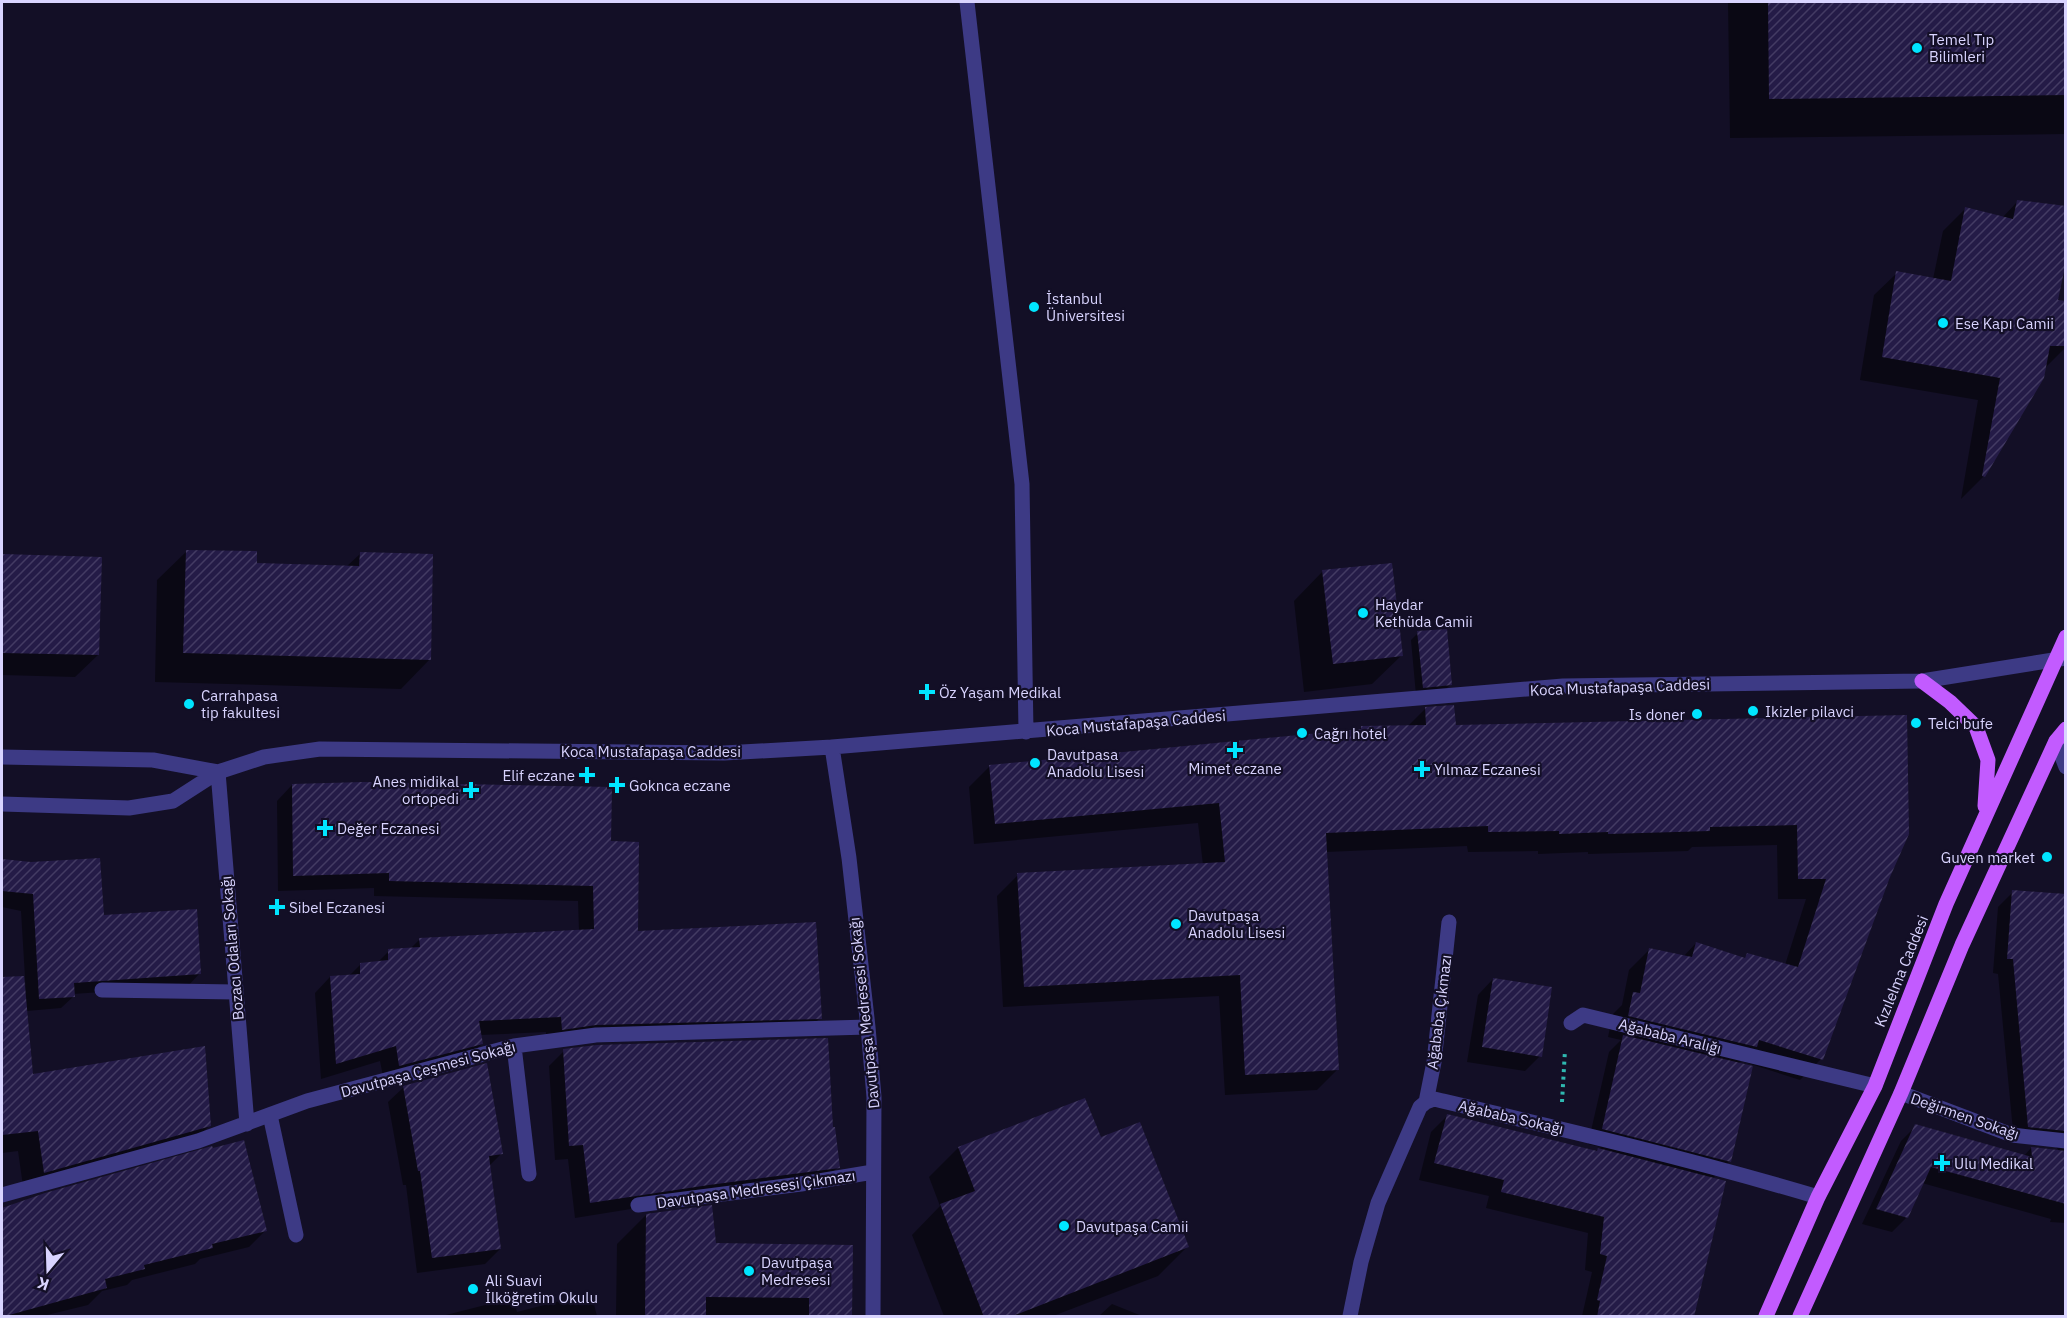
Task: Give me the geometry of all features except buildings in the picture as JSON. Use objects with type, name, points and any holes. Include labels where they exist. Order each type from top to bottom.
[{"type":"main road","name":"Kızılelma Caddesi","points":[[1766,1317],[1818,1197],[1875,1086],[1946,904],[1984,818],[2060,659],[2066,638]]},
{"type":"main road","points":[[1922,681],[1950,702],[1976,727],[1988,760],[1984,818]]},
{"type":"main road","points":[[1800,1317],[1901,1093],[1962,945],[2061,735]]},
{"type":"street","points":[[968,2],[1022,484],[1026,732]]},
{"type":"street","name":"Koca Mustafapaşa Caddesi","points":[[2,804],[129,808],[173,801],[218,772],[264,757],[320,749],[724,753],[1026,732],[1563,686],[1922,681],[2060,659]]},
{"type":"street","points":[[2061,735],[2066,767]]},
{"type":"street","name":"Davutpaşa Medresesi Sokağı","points":[[832,747],[849,858],[874,1097],[873,1317]]},
{"type":"street","name":"Koca Mustafapaşa Caddesi","points":[[2,757],[153,760],[218,772]]},
{"type":"street","name":"Bozacı Odaları Sokağı","points":[[218,772],[247,1124]]},
{"type":"street","name":"Ağababa Çıkmazı","points":[[1426,1102],[1434,1062],[1449,922]]},
{"type":"street","points":[[102,990],[236,992]]},
{"type":"street","name":"Ağababa Aralığı","points":[[1571,1023],[1583,1015],[1875,1086]]},
{"type":"street","name":"Davutpaşa Çeşmesi Sokağı","points":[[2,1195],[198,1141],[307,1101],[514,1046],[596,1035],[868,1026]]},
{"type":"street","points":[[514,1046],[529,1174]]},
{"type":"street","name":"Değirmen Sokağı","points":[[1901,1093],[2012,1135],[2066,1141]]},
{"type":"street","name":"Ağababa Sokağı","points":[[1426,1102],[1434,1099],[1560,1128],[1750,1176],[1818,1197]]},
{"type":"street","points":[[1350,1317],[1361,1262],[1378,1203],[1420,1107],[1426,1102]]},
{"type":"street","points":[[270,1115],[296,1235]]},
{"type":"street","name":"Davutpaşa Medresesi Çıkmazı","points":[[638,1205],[801,1184],[873,1172]]},
{"type":"path","points":[[1560,1128],[1564,1053],[1571,1023]]},
{"type":"place","name":"Temel Tıp Bilimleri","points":[[1917,48]]},
{"type":"place","name":"İstanbul Üniversitesi","points":[[1034,307]]},
{"type":"place","name":"Ese Kapı Camii","points":[[1943,323]]},
{"type":"place","name":"Haydar Kethüda Camii","points":[[1363,613]]},
{"type":"place","name":"Öz Yaşam Medikal","points":[[927,692]]},
{"type":"place","name":"Carrahpasa tip fakultesi","points":[[189,704]]},
{"type":"place","name":"Ikizler pilavci","points":[[1753,711]]},
{"type":"place","name":"Is doner","points":[[1697,714]]},
{"type":"place","name":"Telci bufe","points":[[1916,723]]},
{"type":"place","name":"Cağrı hotel","points":[[1302,733]]},
{"type":"place","name":"Mimet eczane","points":[[1235,750]]},
{"type":"place","name":"Davutpasa Anadolu Lisesi","points":[[1035,763]]},
{"type":"place","name":"Yılmaz Eczanesi","points":[[1422,769]]},
{"type":"place","name":"Elif eczane","points":[[587,775]]},
{"type":"place","name":"Goknca eczane","points":[[617,785]]},
{"type":"place","name":"Anes midikal ortopedi","points":[[471,790]]},
{"type":"place","name":"Değer Eczanesi","points":[[325,828]]},
{"type":"place","name":"Guven market","points":[[2047,857]]},
{"type":"place","name":"Sibel Eczanesi","points":[[277,907]]},
{"type":"place","name":"Davutpaşa Anadolu Lisesi","points":[[1176,924]]},
{"type":"place","name":"Ulu Medikal","points":[[1942,1163]]},
{"type":"place","name":"Davutpaşa Camii","points":[[1064,1226]]},
{"type":"place","name":"Davutpaşa Medresesi","points":[[749,1271]]},
{"type":"place","name":"Ali Suavi İlköğretim Okulu","points":[[473,1289]]}]
